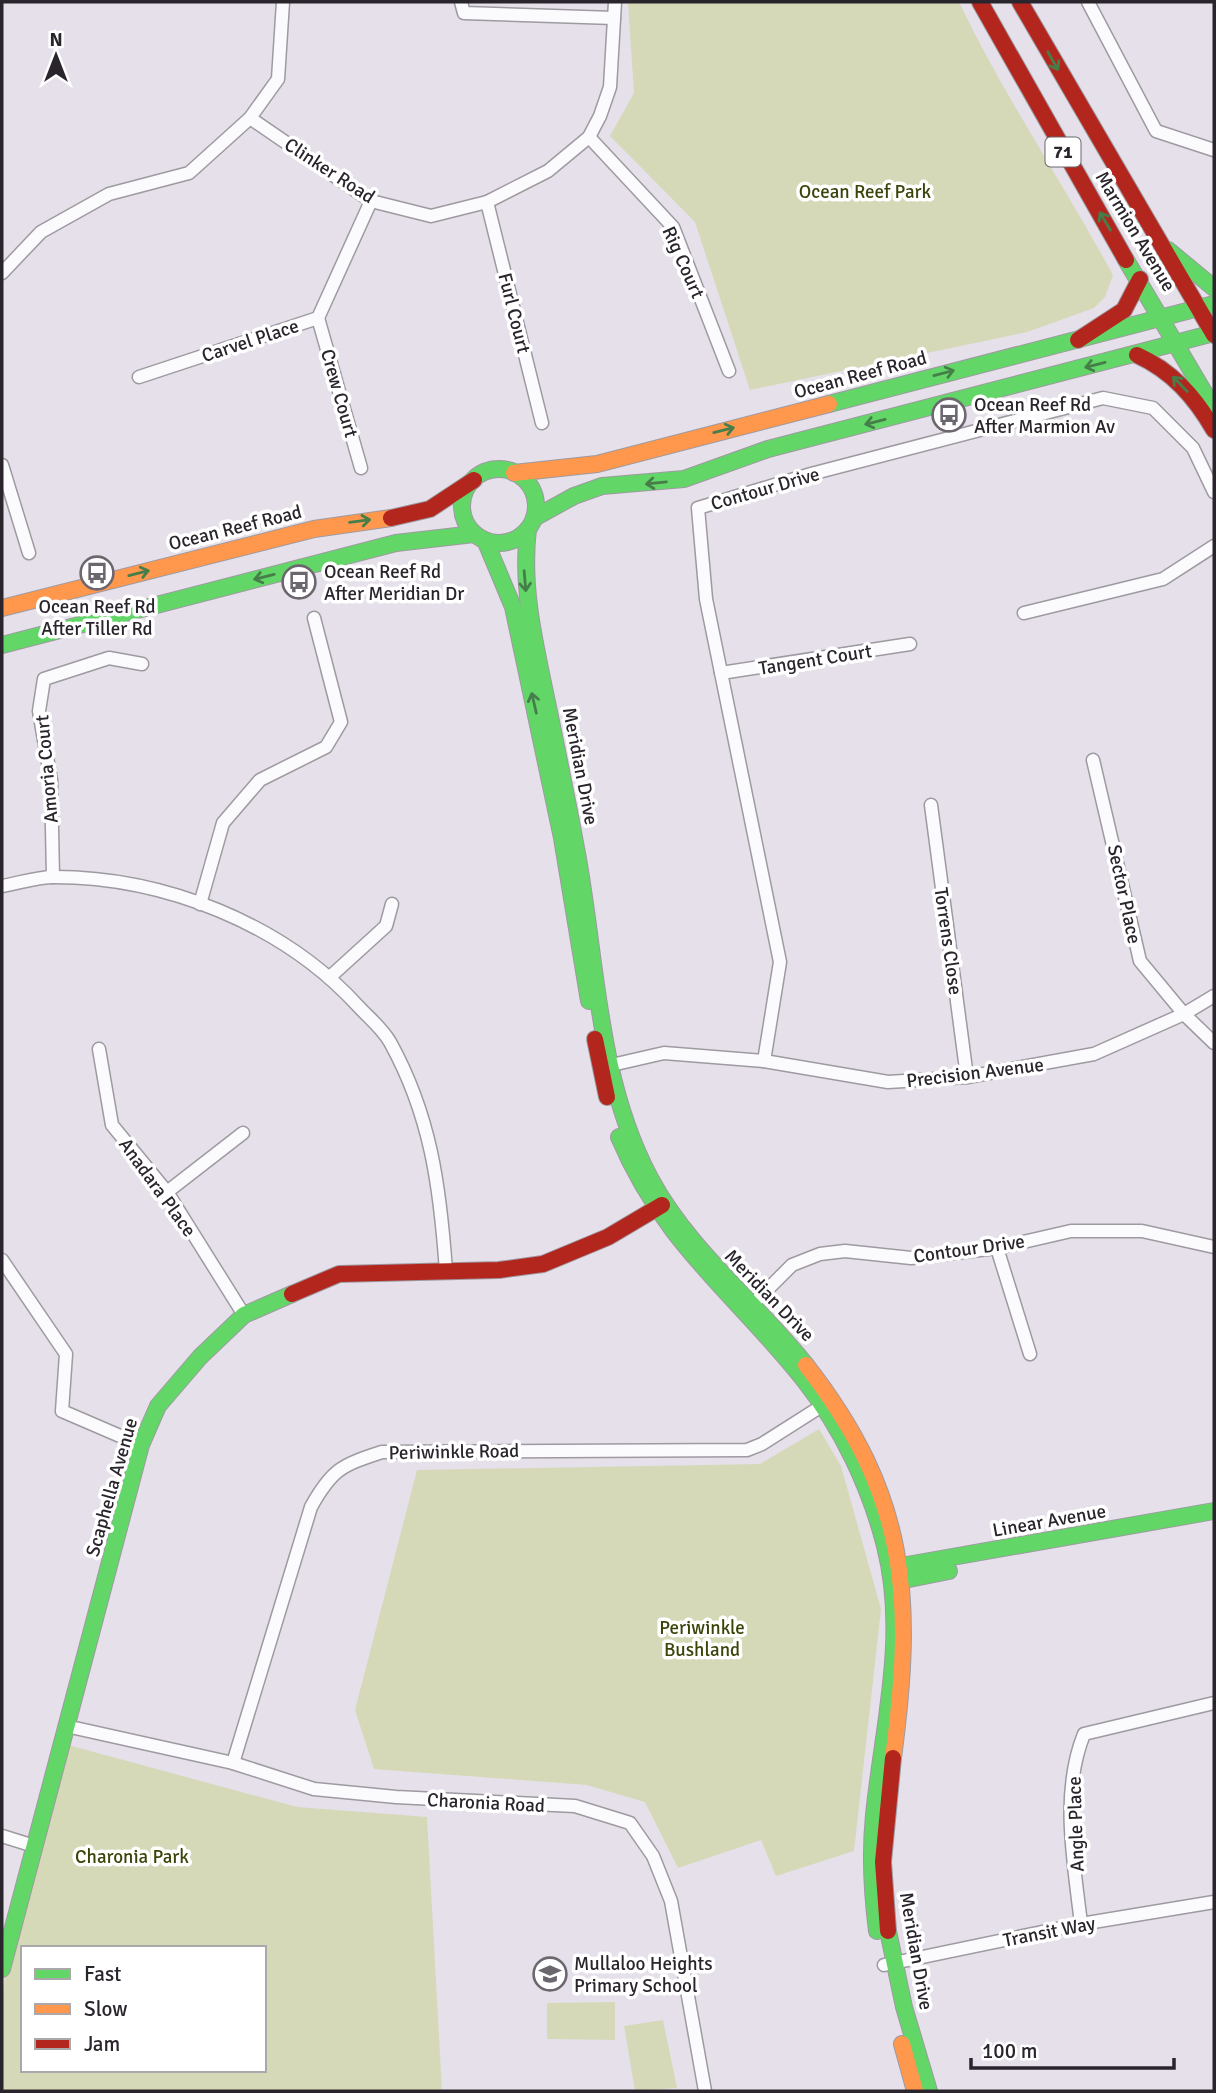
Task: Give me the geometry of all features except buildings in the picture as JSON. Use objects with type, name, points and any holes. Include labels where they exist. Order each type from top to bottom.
[{"type":"main road","name":"Marmion Avenue","points":[[979,2],[1047,124],[1163,317],[1214,409]]},
{"type":"main road","name":"Marmion Avenue","points":[[1020,2],[1214,334]]},
{"type":"main road","points":[[1160,245],[1179,256],[1214,288]]},
{"type":"main road","points":[[1077,340],[1124,310],[1140,279]]},
{"type":"main road","name":"Ocean Reef Road","points":[[514,473],[597,464],[1214,304]]},
{"type":"main road","points":[[2,645],[396,543],[479,537],[508,542],[531,523],[574,496],[601,486],[692,477],[768,449],[1214,334]]},
{"type":"main road","points":[[1137,355],[1156,362],[1185,388],[1214,430]]},
{"type":"main road","points":[[479,537],[467,524],[463,501],[474,480],[492,470],[514,473],[523,479],[535,497],[531,523]]},
{"type":"main road","name":"Ocean Reef Road","points":[[2,608],[314,529],[406,516],[430,509],[474,480]]},
{"type":"main road","name":"Meridian Drive","points":[[531,523],[523,558],[528,605],[584,889],[606,1066]]},
{"type":"main road","name":"Meridian Drive","points":[[479,537],[501,572],[513,607],[562,838],[606,1066],[633,1142],[659,1206],[748,1309],[805,1382],[827,1403],[858,1468],[897,1574],[894,1649],[872,1843],[872,1898],[929,2091]]},
{"type":"main road","name":"Scaphella Avenue","points":[[2,1969],[141,1445],[158,1406],[200,1357],[244,1315],[339,1274],[499,1270],[543,1264],[608,1237],[659,1206]]},
{"type":"main road","name":"Linear Avenue","points":[[897,1574],[1214,1511]]},
{"type":"main road","name":"Linear Avenue","points":[[897,1574],[1214,1523]]},
{"type":"main road","name":"Meridian Drive","points":[[890,1964],[915,2091]]},
{"type":"street","points":[[2,273],[41,232],[109,194],[189,173],[250,118],[278,79],[283,2]]},
{"type":"street","points":[[461,2],[464,13],[614,18]]},
{"type":"street","name":"Clinker Road","points":[[250,118],[371,201],[431,216],[487,202],[548,171],[589,137],[610,87],[615,2]]},
{"type":"street","points":[[1088,2],[1156,131],[1214,150]]},
{"type":"street","name":"Rig Court","points":[[589,137],[673,227],[729,371]]},
{"type":"street","name":"Carvel Place","points":[[139,377],[318,318],[371,201]]},
{"type":"street","name":"Furl Court","points":[[487,202],[542,423]]},
{"type":"street","name":"Crew Court","points":[[318,318],[361,468]]},
{"type":"street","name":"Contour Drive","points":[[764,1061],[780,962],[706,599],[698,508],[811,474],[1103,398],[1153,408],[1193,448],[1214,492]]},
{"type":"street","points":[[2,465],[29,553]]},
{"type":"street","points":[[1024,613],[1163,579],[1214,546]]},
{"type":"street","points":[[200,904],[223,823],[260,780],[326,747],[341,722],[314,618]]},
{"type":"street","name":"Tangent Court","points":[[721,673],[910,644]]},
{"type":"street","name":"Amoria Court","points":[[52,877],[51,780],[39,710],[44,679],[109,658],[142,664]]},
{"type":"street","name":"Sector Place","points":[[1093,760],[1140,961],[1185,1014],[1214,1043]]},
{"type":"street","name":"Torrens Close","points":[[931,805],[967,1077]]},
{"type":"street","points":[[2,886],[52,877],[129,884],[200,904],[274,936],[331,976],[388,1039],[425,1120],[441,1194],[446,1271]]},
{"type":"street","points":[[331,976],[386,926],[392,904]]},
{"type":"street","name":"Precision Avenue","points":[[606,1066],[664,1053],[764,1061],[888,1082],[967,1077],[1094,1054],[1185,1014],[1214,996]]},
{"type":"street","name":"Anadara Place","points":[[99,1049],[112,1125],[167,1192],[244,1315]]},
{"type":"street","points":[[167,1192],[243,1133]]},
{"type":"street","name":"Contour Drive","points":[[748,1309],[792,1265],[820,1254],[845,1251],[911,1258],[997,1248],[1071,1231],[1142,1231],[1214,1247]]},
{"type":"street","points":[[997,1248],[1030,1354]]},
{"type":"street","points":[[2,1260],[66,1354],[62,1412],[141,1445]]},
{"type":"street","name":"Periwinkle Road","points":[[233,1763],[311,1507],[323,1485],[344,1464],[382,1452],[747,1450],[762,1444],[827,1403]]},
{"type":"street","name":"Angle Place","points":[[1081,1924],[1070,1817],[1073,1760],[1083,1734],[1214,1703]]},
{"type":"street","name":"Charonia Road","points":[[66,1726],[233,1763],[314,1788],[396,1797],[575,1806],[630,1823],[653,1856],[671,1901],[705,2091]]},
{"type":"street","points":[[2,1836],[34,1846]]},
{"type":"street","name":"Transit Way","points":[[890,1964],[1081,1924],[1214,1902]]},
{"type":"green space","name":"Ocean Reef Park","points":[[628,2],[959,2],[995,71],[1113,275],[1105,297],[1094,308],[1027,332],[750,390],[695,222],[610,136],[634,93]]},
{"type":"green space","name":"Periwinkle Bushland","points":[[819,1429],[841,1466],[881,1609],[854,1851],[776,1876],[761,1840],[678,1868],[645,1802],[587,1785],[374,1769],[355,1710],[417,1470],[760,1464]]},
{"type":"green space","name":"Charonia Park","points":[[68,1745],[297,1807],[427,1817],[442,2091],[2,2091],[2,1990]]},
{"type":"green space","points":[[615,2002],[615,2040],[547,2039],[547,2003]]},
{"type":"green space","points":[[663,2020],[677,2088],[635,2091],[624,2026]]},
{"type":"traffic: fast","points":[[1168,250],[1214,288]]},
{"type":"traffic: fast","points":[[1126,260],[1214,409]]},
{"type":"traffic: fast","points":[[829,404],[1214,304]]},
{"type":"traffic: fast","points":[[534,518],[574,496],[602,486],[684,479],[768,449],[1214,333]]},
{"type":"traffic: fast","points":[[499,469],[513,472],[525,480],[533,492],[536,506],[533,520],[525,532],[513,540],[499,543],[485,540],[473,532],[465,520],[462,506],[465,492],[473,480],[485,472],[499,469]]},
{"type":"traffic: fast","points":[[528,529],[526,573],[530,616],[576,848],[608,1058],[632,1139],[650,1178],[684,1229],[806,1365]]},
{"type":"traffic: fast","points":[[2,645],[396,543],[474,534]]},
{"type":"traffic: fast","points":[[485,540],[513,607],[562,838],[589,1001]]},
{"type":"traffic: fast","points":[[619,1137],[637,1175],[679,1238],[818,1398],[853,1459],[879,1524],[892,1580],[894,1647],[873,1830],[872,1873],[877,1931]]},
{"type":"traffic: fast","points":[[2,1969],[141,1445],[158,1406],[200,1357],[244,1315],[292,1294]]},
{"type":"traffic: fast","points":[[890,1568],[1214,1511]]},
{"type":"traffic: fast","points":[[894,1582],[949,1571]]},
{"type":"traffic: fast","points":[[888,1931],[904,2007],[929,2091]]},
{"type":"traffic: slow","points":[[514,473],[597,464],[829,404]]},
{"type":"traffic: slow","points":[[2,608],[314,529],[391,518]]},
{"type":"traffic: slow","points":[[806,1365],[840,1413],[866,1460],[884,1505],[896,1551],[902,1599],[903,1648],[893,1758]]},
{"type":"traffic: slow","points":[[902,2044],[915,2091]]},
{"type":"traffic: jam","points":[[980,2],[1126,260]]},
{"type":"traffic: jam","points":[[1020,2],[1214,335]]},
{"type":"traffic: jam","points":[[1078,340],[1124,310],[1140,279]]},
{"type":"traffic: jam","points":[[1137,355],[1172,377],[1199,407],[1214,430]]},
{"type":"traffic: jam","points":[[391,518],[430,509],[474,480]]},
{"type":"traffic: jam","points":[[595,1039],[607,1097]]},
{"type":"traffic: jam","points":[[292,1294],[339,1274],[499,1270],[543,1264],[608,1237],[662,1205]]},
{"type":"traffic: jam","points":[[888,1931],[883,1862],[893,1758]]},
{"type":"place","name":"Ocean Reef Rd After Marmion Av","points":[[949,415]]},
{"type":"place","name":"Ocean Reef Rd After Tiller Rd","points":[[97,573]]},
{"type":"place","name":"Ocean Reef Rd After Meridian Dr","points":[[299,582]]},
{"type":"place","name":"Mullaloo Heights Primary School","points":[[550,1974]]}]
